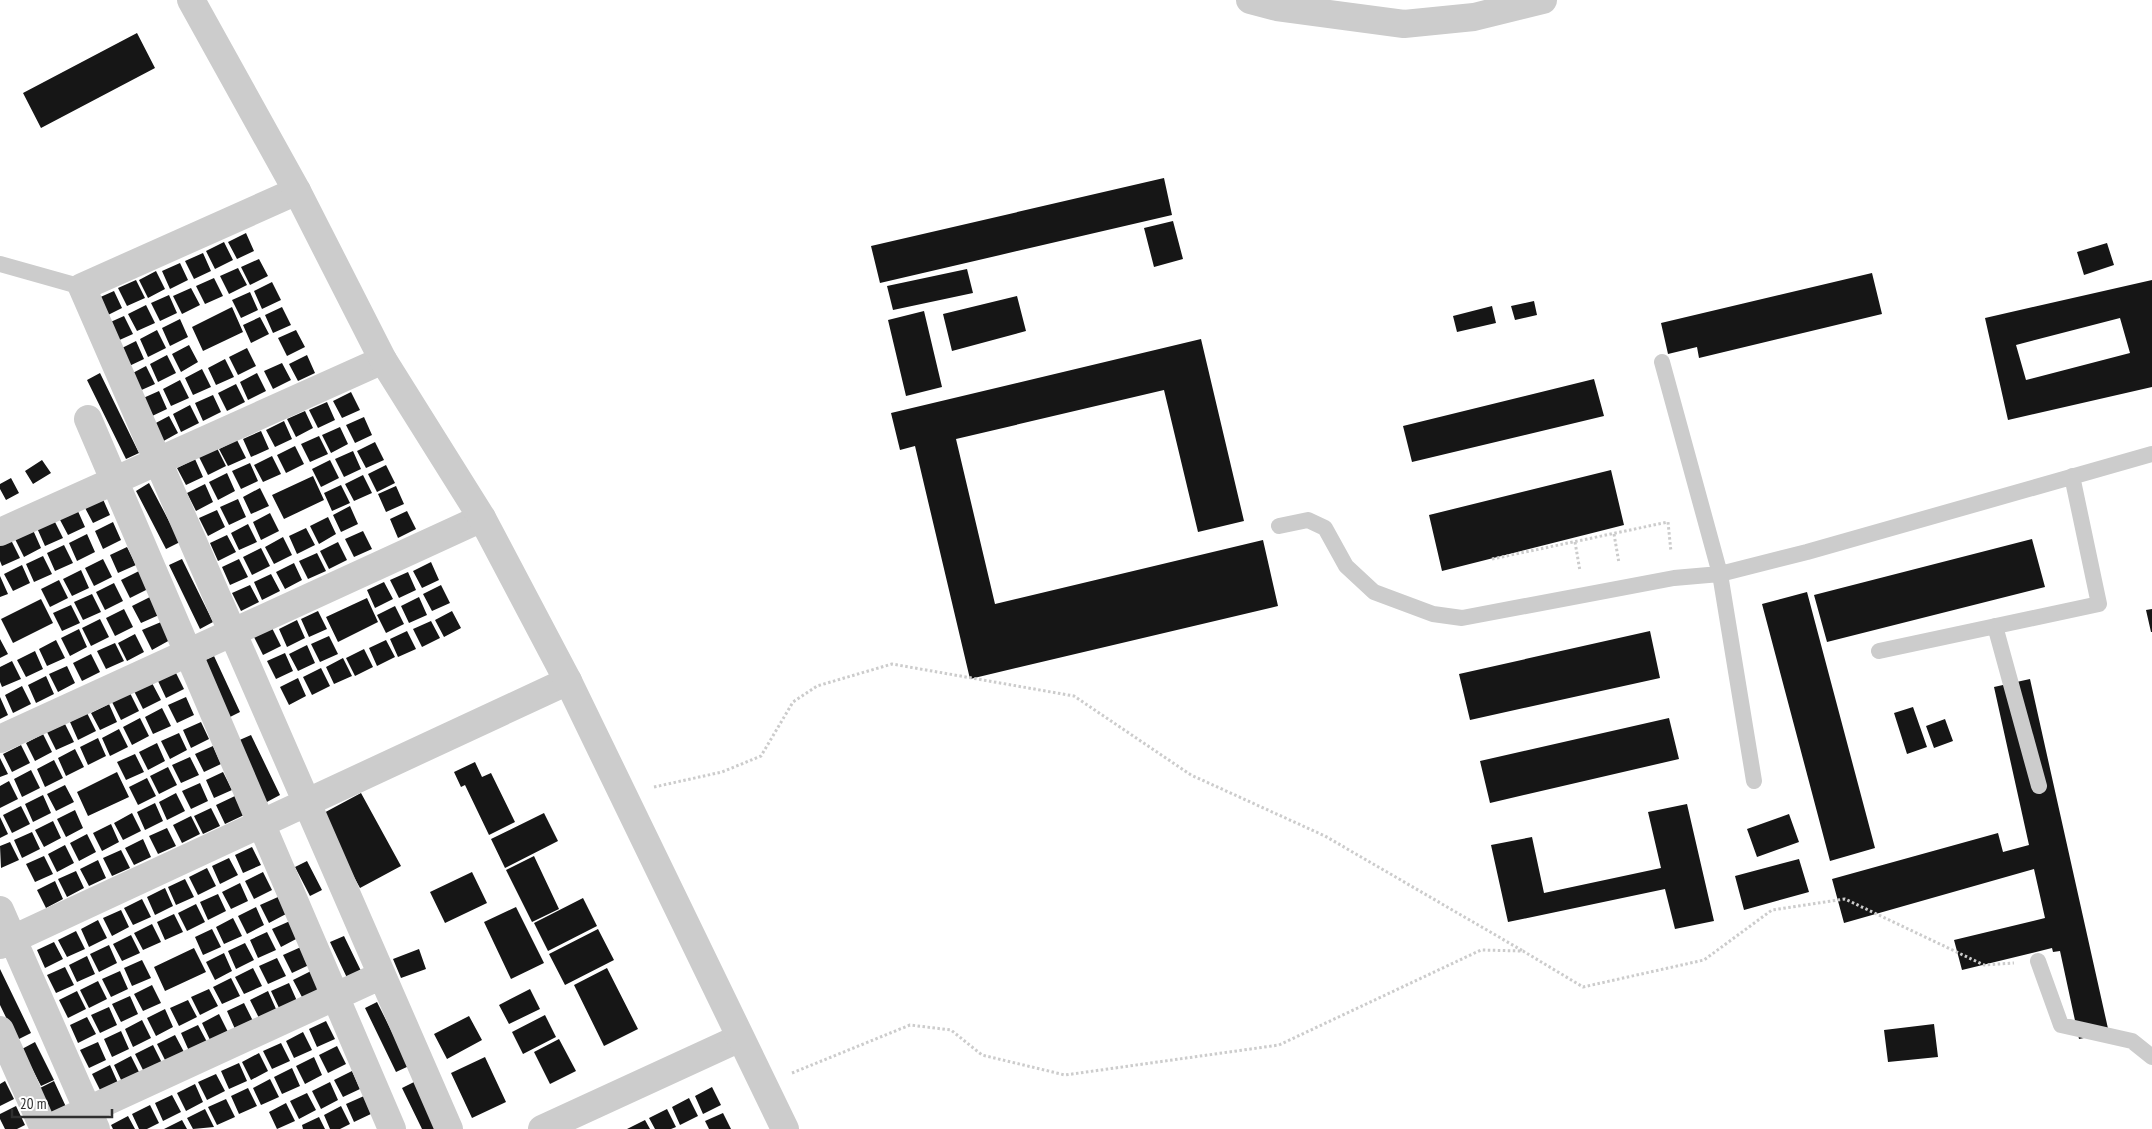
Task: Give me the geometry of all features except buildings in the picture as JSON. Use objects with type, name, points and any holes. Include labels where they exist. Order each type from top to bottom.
[{"type":"street","points":[[191,0],[297,191],[383,360],[482,518],[568,681],[785,1129]]},
{"type":"street","points":[[1250,0],[1277,7],[1404,24],[1474,17],[1543,0]]},
{"type":"street","points":[[297,191],[82,287],[449,1129]]},
{"type":"street","points":[[0,532],[383,360]]},
{"type":"street","points":[[88,419],[392,1129]]},
{"type":"street","points":[[0,739],[482,518]]},
{"type":"street","points":[[6,942],[568,681]]},
{"type":"street","points":[[0,910],[6,942],[91,1120]]},
{"type":"street","points":[[0,1030],[46,1129],[91,1120],[336,997],[382,976]]},
{"type":"street","points":[[542,1129],[740,1038]]},
{"type":"lane","points":[[0,264],[82,287]]},
{"type":"lane","points":[[1662,362],[1720,574],[1754,780]]},
{"type":"lane","points":[[1279,526],[1308,520],[1325,528],[1346,566],[1374,592],[1433,614],[1462,618],[1674,578],[1720,574],[1807,552],[2152,454]]},
{"type":"lane","points":[[1879,651],[2099,604],[2072,476]]},
{"type":"lane","points":[[1995,626],[2039,786]]},
{"type":"lane","points":[[2038,961],[2061,1025],[2132,1041],[2152,1057]]},
{"type":"path","points":[[1492,559],[1668,522],[1674,578]]},
{"type":"path","points":[[622,794],[722,772],[761,756],[793,702],[817,686],[892,664],[1074,696],[1191,775],[1326,836],[1583,987],[1704,960],[1772,910],[1845,899],[1984,965],[2038,961]]},
{"type":"path","points":[[764,1085],[910,1025],[951,1030],[982,1055],[1066,1075],[1279,1045],[1481,950],[1523,951]]}]
